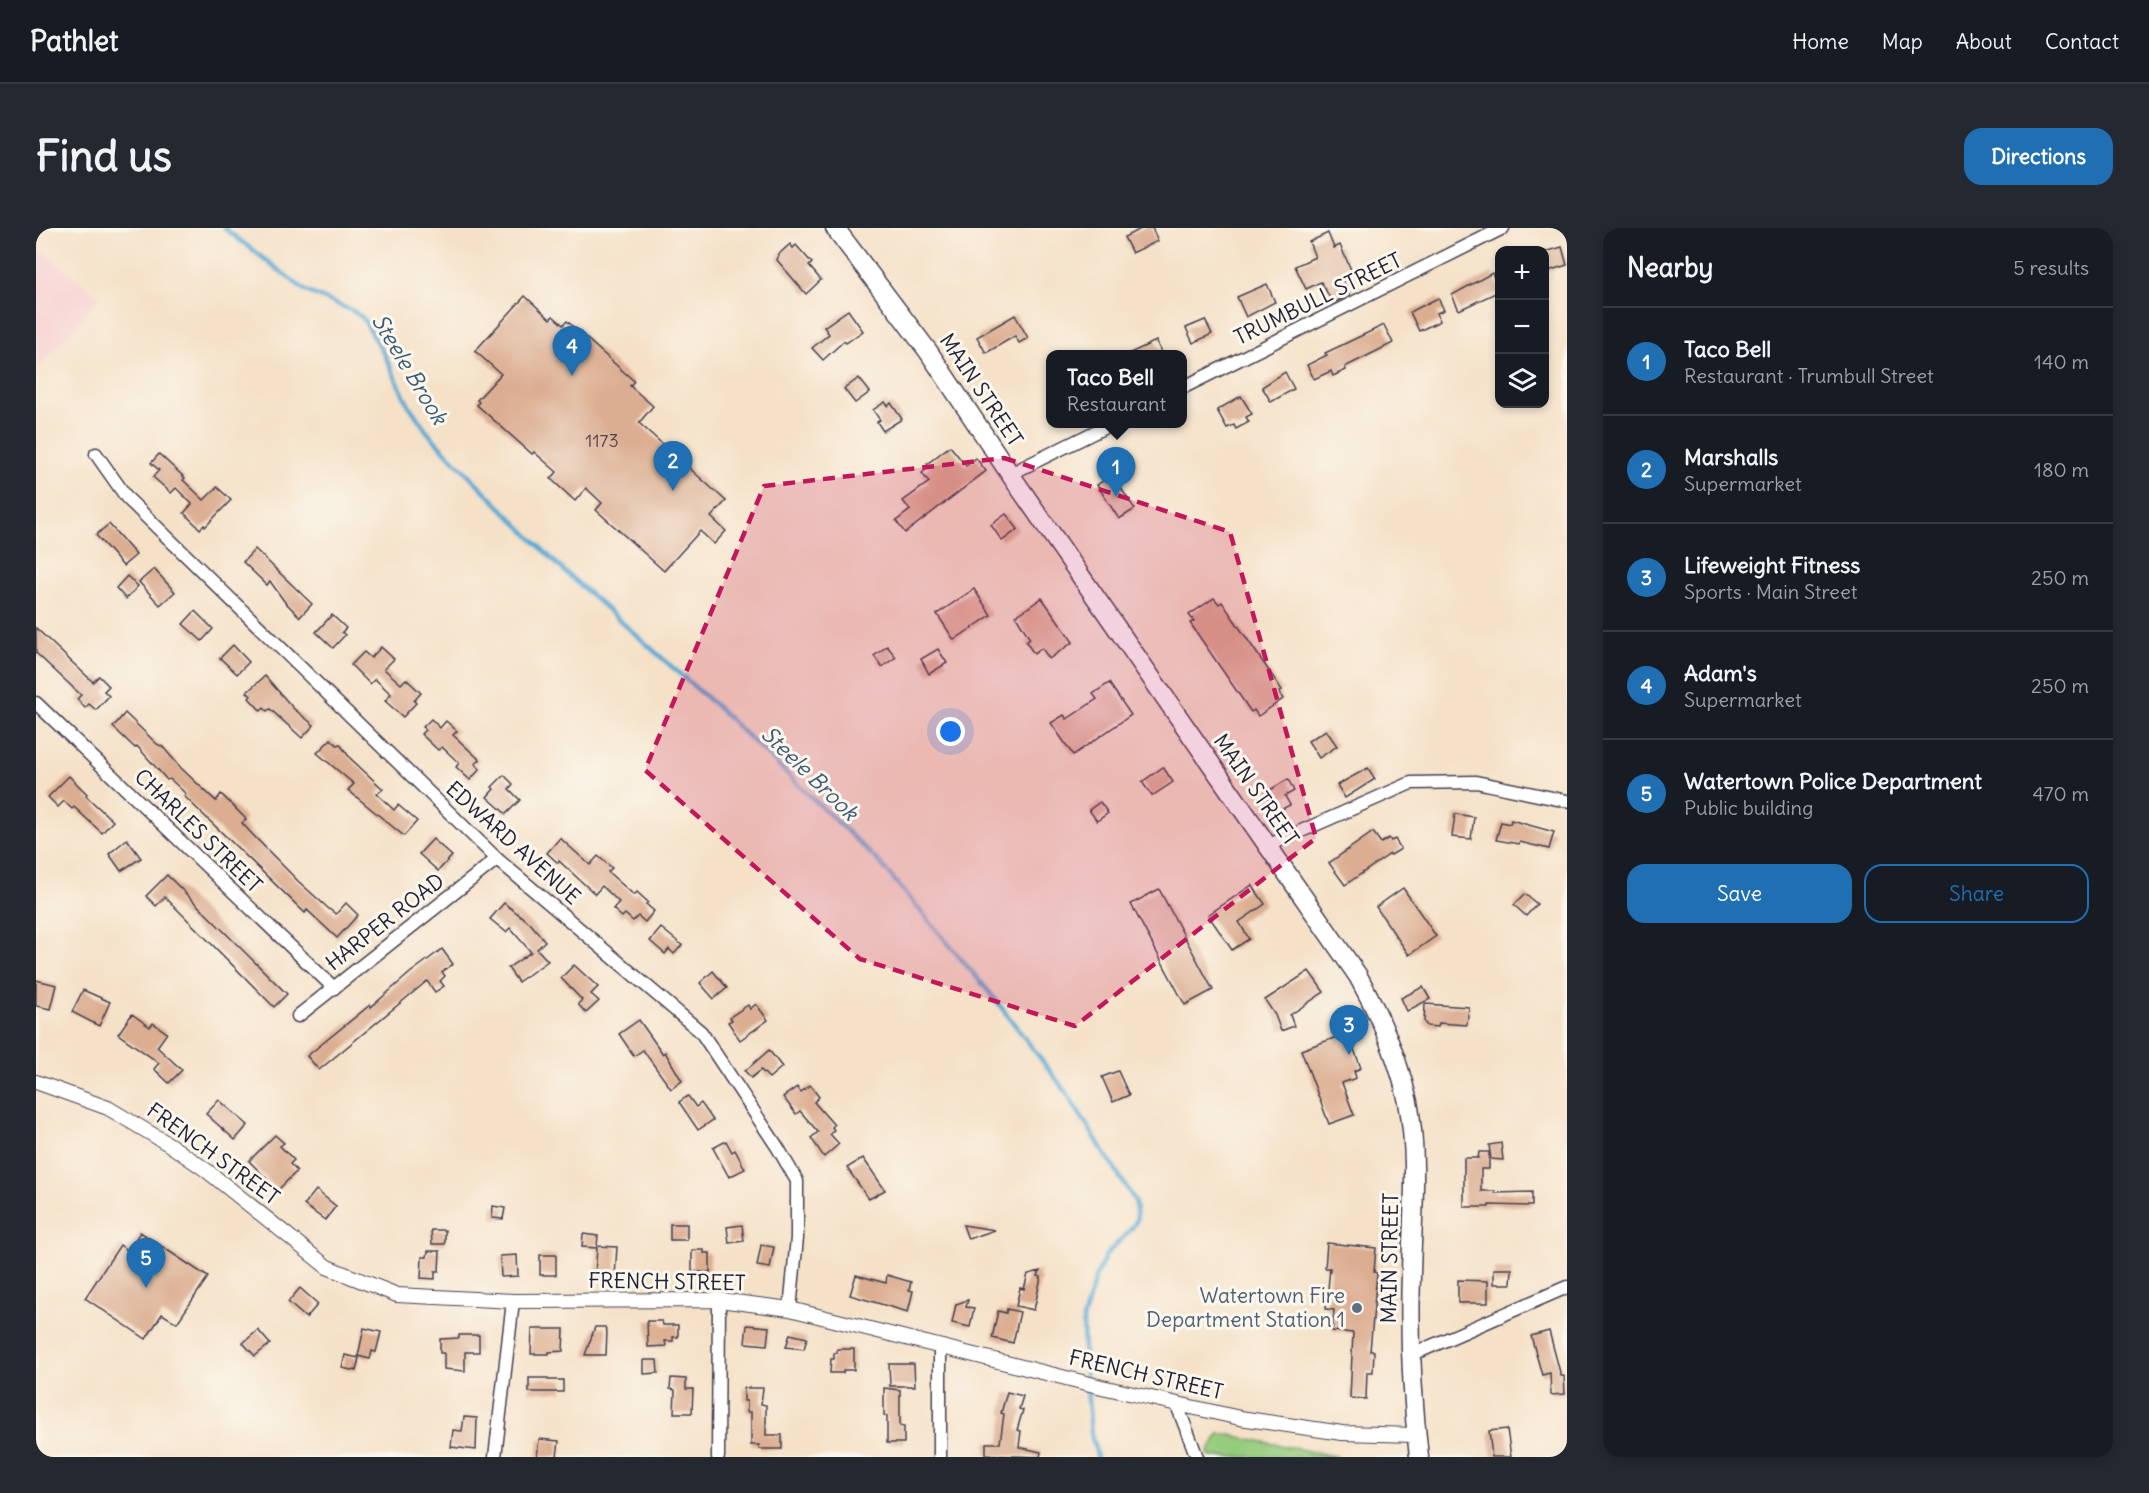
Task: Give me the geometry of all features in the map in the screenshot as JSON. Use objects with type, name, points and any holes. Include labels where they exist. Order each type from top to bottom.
[{"type":"main road","name":"MAIN STREET","points":[[835,228],[941,370],[1010,474],[1358,976],[1386,1029],[1408,1103],[1414,1152],[1411,1355],[1419,1457]]},
{"type":"street","name":"TRUMBULL STREET","points":[[1187,386],[1503,228]]},
{"type":"street","points":[[1010,474],[1101,428]]},
{"type":"street","name":"EDWARD AVENUE","points":[[96,454],[127,498],[497,859],[701,1032],[797,1180],[797,1238],[790,1309]]},
{"type":"street","name":"CHARLES STREET","points":[[36,703],[334,988]]},
{"type":"street","points":[[1267,846],[1411,783],[1476,782],[1567,801]]},
{"type":"street","name":"HARPER ROAD","points":[[297,1016],[497,859]]},
{"type":"street","name":"FRENCH STREET","points":[[36,1082],[108,1108],[170,1145],[206,1170],[327,1267],[397,1295],[513,1302],[719,1300],[790,1309],[1102,1387],[1240,1418],[1365,1435],[1416,1435]]},
{"type":"street","points":[[1411,1355],[1567,1287]]},
{"type":"street","points":[[718,1457],[719,1300]]},
{"type":"street","points":[[495,1457],[513,1302]]},
{"type":"street","points":[[940,1347],[940,1457]]},
{"type":"street","points":[[1177,1405],[1197,1457]]},
{"type":"highlighted area","points":[[1004,458],[1230,532],[1316,838],[1075,1026],[860,959],[645,770],[764,486]]},
{"type":"shaded area","points":[[36,247],[100,297],[36,370]]},
{"type":"green space","points":[[1220,1433],[1339,1457],[1210,1457],[1208,1452]]},
{"type":"building","points":[[1143,228],[1152,228],[1158,241],[1132,253],[1124,237]]},
{"type":"building","points":[[1328,233],[1334,248],[1340,245],[1352,272],[1341,277],[1350,295],[1333,303],[1321,282],[1306,289],[1295,266],[1315,257],[1309,242]]},
{"type":"building","points":[[790,244],[793,248],[796,245],[812,263],[809,266],[821,280],[806,294],[777,260],[779,254]]},
{"type":"building","points":[[1562,247],[1567,265],[1549,271],[1549,251]]},
{"type":"building","points":[[1492,273],[1495,280],[1495,293],[1459,310],[1452,295]]},
{"type":"building","points":[[1267,284],[1275,302],[1246,317],[1237,297]]},
{"type":"building","points":[[525,296],[550,319],[553,316],[563,325],[567,321],[634,381],[630,386],[653,406],[639,423],[726,501],[711,517],[726,531],[714,544],[700,531],[664,571],[596,510],[602,503],[586,488],[575,501],[551,479],[557,472],[534,452],[532,454],[477,405],[479,402],[477,400],[501,374],[475,351]]},
{"type":"building","points":[[1438,298],[1444,310],[1437,313],[1440,321],[1419,331],[1410,312]]},
{"type":"building","points":[[848,310],[863,331],[846,343],[844,341],[823,360],[812,348],[829,334],[824,327]]},
{"type":"building","points":[[1015,315],[1028,338],[1019,343],[1015,336],[986,353],[977,337]]},
{"type":"building","points":[[1205,320],[1212,334],[1193,343],[1186,328]]},
{"type":"building","points":[[1384,325],[1393,343],[1345,367],[1346,370],[1333,376],[1331,371],[1314,379],[1307,365],[1327,355],[1325,353]]},
{"type":"building","points":[[1156,341],[1160,350],[1137,350]]},
{"type":"building","points":[[1285,372],[1294,389],[1271,402],[1262,387]]},
{"type":"building","points":[[859,378],[870,392],[855,403],[844,389]]},
{"type":"building","points":[[1241,396],[1252,414],[1246,417],[1249,422],[1236,429],[1234,425],[1227,428],[1217,410]]},
{"type":"building","points":[[885,402],[888,406],[891,403],[902,419],[883,431],[877,422],[880,420],[873,410]]},
{"type":"building","points":[[950,446],[966,466],[976,458],[986,471],[905,533],[896,521],[910,510],[903,501],[929,482],[922,473],[929,467],[927,464]]},
{"type":"building","points":[[159,454],[185,478],[183,480],[204,500],[217,487],[231,500],[205,527],[204,525],[200,529],[184,513],[192,504],[176,488],[171,493],[153,477],[159,470],[151,463]]},
{"type":"building","points":[[1112,475],[1135,509],[1119,519],[1097,485]]},
{"type":"building","points":[[1006,514],[1018,529],[1002,541],[991,525]]},
{"type":"building","points":[[109,524],[136,555],[123,566],[96,535]]},
{"type":"building","points":[[255,549],[312,604],[300,617],[284,601],[270,581],[267,585],[243,562]]},
{"type":"building","points":[[154,569],[175,592],[160,605],[139,582]]},
{"type":"building","points":[[127,576],[138,586],[126,599],[116,588]]},
{"type":"building","points":[[974,589],[991,615],[954,640],[937,614]]},
{"type":"building","points":[[1042,598],[1073,642],[1049,659],[1042,648],[1034,654],[1026,642],[1030,639],[1016,616]]},
{"type":"building","points":[[1214,598],[1219,604],[1222,602],[1282,690],[1279,692],[1283,699],[1258,716],[1254,710],[1251,712],[1190,623],[1194,621],[1189,615]]},
{"type":"building","points":[[195,611],[213,629],[202,641],[183,624]]},
{"type":"building","points":[[332,615],[346,628],[342,632],[345,635],[333,648],[316,632]]},
{"type":"building","points":[[36,628],[93,682],[99,676],[109,686],[104,691],[109,696],[96,710],[89,704],[85,708],[77,699],[81,695],[36,653]]},
{"type":"building","points":[[233,645],[249,662],[237,674],[220,658]]},
{"type":"building","points":[[887,646],[896,657],[882,667],[874,656]]},
{"type":"building","points":[[381,647],[394,659],[384,669],[401,684],[406,679],[421,693],[414,701],[416,703],[403,717],[385,701],[391,694],[375,679],[370,684],[351,665],[364,652],[371,658]]},
{"type":"building","points":[[938,649],[947,663],[929,674],[921,659]]},
{"type":"building","points":[[265,676],[294,709],[314,725],[302,738],[270,709],[267,711],[264,708],[261,711],[249,698],[251,696],[247,692]]},
{"type":"building","points":[[1109,683],[1131,715],[1073,755],[1051,723],[1064,715],[1067,719],[1097,699],[1093,694]]},
{"type":"building","points":[[125,713],[163,747],[181,768],[216,801],[221,794],[246,819],[242,823],[252,834],[329,909],[336,914],[346,903],[358,915],[337,938],[307,910],[305,913],[184,796],[186,794],[170,779],[167,780],[137,746],[135,748],[113,727]]},
{"type":"building","points":[[431,719],[440,728],[446,721],[457,731],[453,735],[480,760],[475,764],[480,769],[470,780],[456,767],[459,763],[442,747],[438,750],[421,734],[425,730],[423,727]]},
{"type":"building","points":[[1326,730],[1337,746],[1319,758],[1308,741]]},
{"type":"building","points":[[331,739],[337,745],[340,744],[350,758],[383,789],[377,794],[394,810],[398,805],[417,821],[404,836],[348,790],[354,784],[317,753]]},
{"type":"building","points":[[1163,767],[1173,782],[1152,796],[1142,782]]},
{"type":"building","points":[[1368,768],[1375,779],[1345,798],[1337,785]]},
{"type":"building","points":[[504,775],[513,784],[509,789],[520,800],[506,814],[487,797],[494,789],[492,787]]},
{"type":"building","points":[[69,776],[87,794],[86,796],[113,821],[102,833],[74,807],[72,809],[64,801],[58,807],[48,797]]},
{"type":"building","points":[[1288,779],[1294,791],[1285,796],[1290,805],[1276,812],[1265,793]]},
{"type":"building","points":[[1100,802],[1108,813],[1097,821],[1089,810]]},
{"type":"building","points":[[1455,814],[1474,817],[1471,839],[1452,837]]},
{"type":"building","points":[[1511,820],[1554,832],[1549,849],[1520,842],[1519,844],[1496,840],[1501,822],[1510,824]]},
{"type":"building","points":[[1373,832],[1381,843],[1389,838],[1391,841],[1395,839],[1401,849],[1345,885],[1329,863]]},
{"type":"building","points":[[560,838],[590,865],[598,856],[612,868],[608,872],[634,895],[637,892],[648,902],[646,904],[654,911],[645,922],[638,916],[633,921],[625,914],[622,917],[613,909],[619,902],[602,886],[595,894],[547,853]]},
{"type":"building","points":[[127,839],[141,858],[121,871],[109,854]]},
{"type":"building","points":[[433,839],[452,856],[438,871],[419,854]]},
{"type":"building","points":[[167,875],[287,994],[274,1007],[165,897],[156,906],[146,896]]},
{"type":"building","points":[[1252,885],[1265,904],[1239,922],[1249,939],[1232,950],[1208,915]]},
{"type":"building","points":[[1403,888],[1436,936],[1409,955],[1376,907]]},
{"type":"building","points":[[1159,889],[1213,990],[1185,1005],[1131,904]]},
{"type":"building","points":[[1525,894],[1537,904],[1526,916],[1514,905]]},
{"type":"building","points":[[504,903],[530,923],[545,941],[537,949],[548,961],[518,982],[508,968],[531,952],[510,928],[506,932],[490,919]]},
{"type":"building","points":[[661,928],[682,945],[674,954],[669,949],[665,954],[650,941]]},
{"type":"building","points":[[442,949],[453,964],[442,972],[445,976],[440,981],[444,986],[435,992],[427,981],[319,1070],[307,1056]]},
{"type":"building","points":[[574,965],[598,987],[591,994],[599,1001],[586,1013],[578,1004],[582,1000],[561,978]]},
{"type":"building","points":[[713,971],[727,988],[714,999],[700,983]]},
{"type":"building","points":[[1309,971],[1324,992],[1290,1015],[1294,1026],[1281,1031],[1275,1015],[1265,1000]]},
{"type":"building","points":[[36,980],[57,985],[51,1009],[36,1006]]},
{"type":"building","points":[[1423,987],[1430,999],[1407,1011],[1401,998]]},
{"type":"building","points":[[83,990],[110,1002],[99,1026],[72,1012]]},
{"type":"building","points":[[756,1004],[768,1020],[740,1040],[728,1022],[732,1020],[730,1017],[748,1005],[750,1009]]},
{"type":"building","points":[[1425,1004],[1469,1007],[1467,1025],[1439,1023],[1438,1027],[1427,1026],[1424,1022]]},
{"type":"building","points":[[132,1014],[150,1027],[153,1023],[167,1033],[157,1047],[182,1070],[169,1083],[154,1069],[159,1063],[118,1034]]},
{"type":"building","points":[[639,1020],[663,1054],[665,1052],[682,1081],[671,1089],[643,1050],[634,1056],[619,1034]]},
{"type":"building","points":[[1340,1036],[1343,1044],[1351,1041],[1361,1068],[1354,1071],[1356,1078],[1342,1083],[1354,1115],[1329,1124],[1301,1050]]},
{"type":"building","points":[[769,1050],[782,1067],[769,1078],[761,1070],[751,1078],[745,1071]]},
{"type":"building","points":[[1118,1071],[1129,1095],[1113,1102],[1102,1077]]},
{"type":"building","points":[[810,1085],[819,1097],[814,1102],[834,1125],[832,1127],[834,1130],[830,1134],[839,1144],[824,1157],[811,1138],[818,1132],[800,1111],[796,1114],[783,1097],[797,1087],[801,1092]]},
{"type":"building","points":[[688,1096],[696,1107],[701,1103],[713,1120],[698,1130],[679,1102]]},
{"type":"building","points":[[219,1100],[248,1125],[235,1140],[206,1114]]},
{"type":"building","points":[[275,1135],[284,1143],[280,1146],[294,1160],[290,1164],[297,1171],[278,1190],[249,1161]]},
{"type":"building","points":[[726,1141],[732,1152],[735,1150],[745,1169],[729,1177],[713,1148]]},
{"type":"building","points":[[1501,1143],[1503,1160],[1491,1159],[1489,1145]]},
{"type":"building","points":[[1479,1152],[1489,1152],[1489,1169],[1481,1169],[1481,1191],[1532,1192],[1532,1206],[1464,1207],[1464,1158],[1478,1158]]},
{"type":"building","points":[[863,1158],[885,1190],[869,1199],[847,1168]]},
{"type":"building","points":[[316,1190],[336,1206],[325,1220],[304,1205]]},
{"type":"building","points":[[493,1206],[505,1208],[503,1219],[492,1218]]},
{"type":"building","points":[[670,1224],[687,1224],[687,1240],[670,1240]]},
{"type":"building","points":[[742,1225],[744,1241],[729,1243],[727,1227]]},
{"type":"building","points":[[963,1225],[995,1230],[968,1239]]},
{"type":"building","points":[[431,1230],[445,1230],[445,1244],[432,1244]]},
{"type":"building","points":[[140,1232],[208,1277],[177,1323],[162,1314],[146,1339],[85,1298],[120,1245],[128,1251]]},
{"type":"building","points":[[583,1234],[598,1236],[597,1246],[617,1247],[615,1277],[595,1275],[597,1248],[582,1247]]},
{"type":"building","points":[[1327,1243],[1376,1248],[1374,1272],[1377,1273],[1370,1351],[1374,1351],[1373,1372],[1367,1372],[1366,1399],[1350,1398],[1353,1333],[1332,1331],[1334,1310],[1326,1309],[1330,1268],[1325,1268]]},
{"type":"building","points":[[761,1245],[774,1247],[770,1268],[757,1266]]},
{"type":"building","points":[[692,1250],[704,1250],[704,1253],[710,1253],[710,1272],[692,1272]]},
{"type":"building","points":[[428,1251],[440,1251],[439,1271],[435,1271],[435,1279],[421,1278],[422,1257],[427,1257]]},
{"type":"building","points":[[517,1255],[518,1276],[501,1277],[500,1256]]},
{"type":"building","points":[[540,1255],[556,1255],[556,1275],[540,1275]]},
{"type":"building","points":[[1494,1269],[1512,1269],[1511,1284],[1494,1284]]},
{"type":"building","points":[[1040,1271],[1038,1276],[1041,1277],[1034,1310],[1016,1306],[1020,1288],[1024,1289],[1028,1274]]},
{"type":"building","points":[[856,1275],[886,1283],[887,1275],[911,1282],[909,1290],[913,1291],[908,1312],[850,1295]]},
{"type":"building","points":[[1458,1280],[1488,1281],[1488,1303],[1458,1303]]},
{"type":"building","points":[[300,1288],[318,1304],[306,1318],[288,1302]]},
{"type":"building","points":[[968,1300],[966,1307],[974,1308],[970,1327],[952,1323],[956,1304]]},
{"type":"building","points":[[1007,1309],[1020,1312],[1013,1343],[992,1338],[998,1311],[1006,1313]]},
{"type":"building","points":[[647,1321],[662,1321],[663,1325],[678,1325],[678,1337],[673,1337],[673,1341],[665,1341],[666,1346],[648,1347]]},
{"type":"building","points":[[747,1325],[769,1327],[767,1345],[745,1343]]},
{"type":"building","points":[[595,1327],[605,1327],[607,1332],[606,1355],[585,1355]]},
{"type":"building","points":[[364,1328],[381,1332],[376,1352],[372,1351],[370,1359],[358,1356]]},
{"type":"building","points":[[532,1329],[564,1329],[563,1351],[531,1354]]},
{"type":"building","points":[[258,1330],[270,1344],[255,1356],[243,1343]]},
{"type":"building","points":[[1549,1331],[1561,1376],[1564,1376],[1565,1394],[1551,1395],[1550,1373],[1542,1375],[1531,1336]]},
{"type":"building","points":[[790,1334],[807,1338],[804,1349],[786,1347]]},
{"type":"building","points":[[459,1335],[479,1335],[479,1352],[465,1352],[465,1371],[444,1369],[444,1353],[440,1353],[440,1339],[459,1338]]},
{"type":"building","points":[[837,1349],[854,1349],[854,1370],[830,1373],[831,1359],[834,1359]]},
{"type":"building","points":[[345,1355],[359,1358],[356,1371],[342,1368]]},
{"type":"building","points":[[644,1360],[657,1360],[658,1373],[644,1374]]},
{"type":"building","points":[[889,1364],[914,1364],[915,1386],[890,1386]]},
{"type":"building","points":[[529,1378],[563,1380],[563,1392],[529,1392]]},
{"type":"building","points":[[671,1378],[686,1379],[686,1389],[693,1389],[692,1413],[674,1413],[675,1390],[670,1389]]},
{"type":"building","points":[[744,1388],[763,1388],[761,1404],[766,1405],[766,1435],[782,1435],[782,1449],[759,1449],[759,1445],[751,1445],[751,1412],[747,1412]]},
{"type":"building","points":[[884,1388],[900,1390],[900,1426],[904,1427],[904,1443],[887,1443]]},
{"type":"building","points":[[1007,1392],[1023,1396],[1019,1409],[1023,1410],[1017,1430],[1021,1431],[1019,1447],[1041,1452],[1040,1457],[986,1455],[986,1443],[1000,1443],[1004,1414],[1001,1413]]},
{"type":"building","points":[[464,1417],[477,1418],[476,1450],[451,1447],[453,1430],[462,1431]]},
{"type":"building","points":[[1507,1429],[1511,1457],[1492,1457],[1489,1431]]},
{"type":"building","points":[[539,1439],[559,1441],[557,1457],[537,1457]]},
{"type":"waterway","name":"Steele Brook","points":[[224,228],[306,291],[353,311],[363,318],[385,356],[408,404],[428,433],[563,570],[715,705],[880,863],[995,999],[1066,1092],[1135,1201],[1137,1220],[1106,1255],[1095,1278],[1083,1319],[1091,1433],[1097,1457]]},
{"type":"place","name":"Adam's","points":[[572,376]]},
{"type":"place","name":"Marshalls","points":[[673,491]]},
{"type":"place","name":"Taco Bell","points":[[1116,497]]},
{"type":"place","name":"Lifeweight Fitness","points":[[1349,1055]]},
{"type":"place","name":"Watertown Police Department","points":[[146,1288]]},
{"type":"place","name":"Watertown Fire Department Station 1","points":[[1357,1308]]}]
